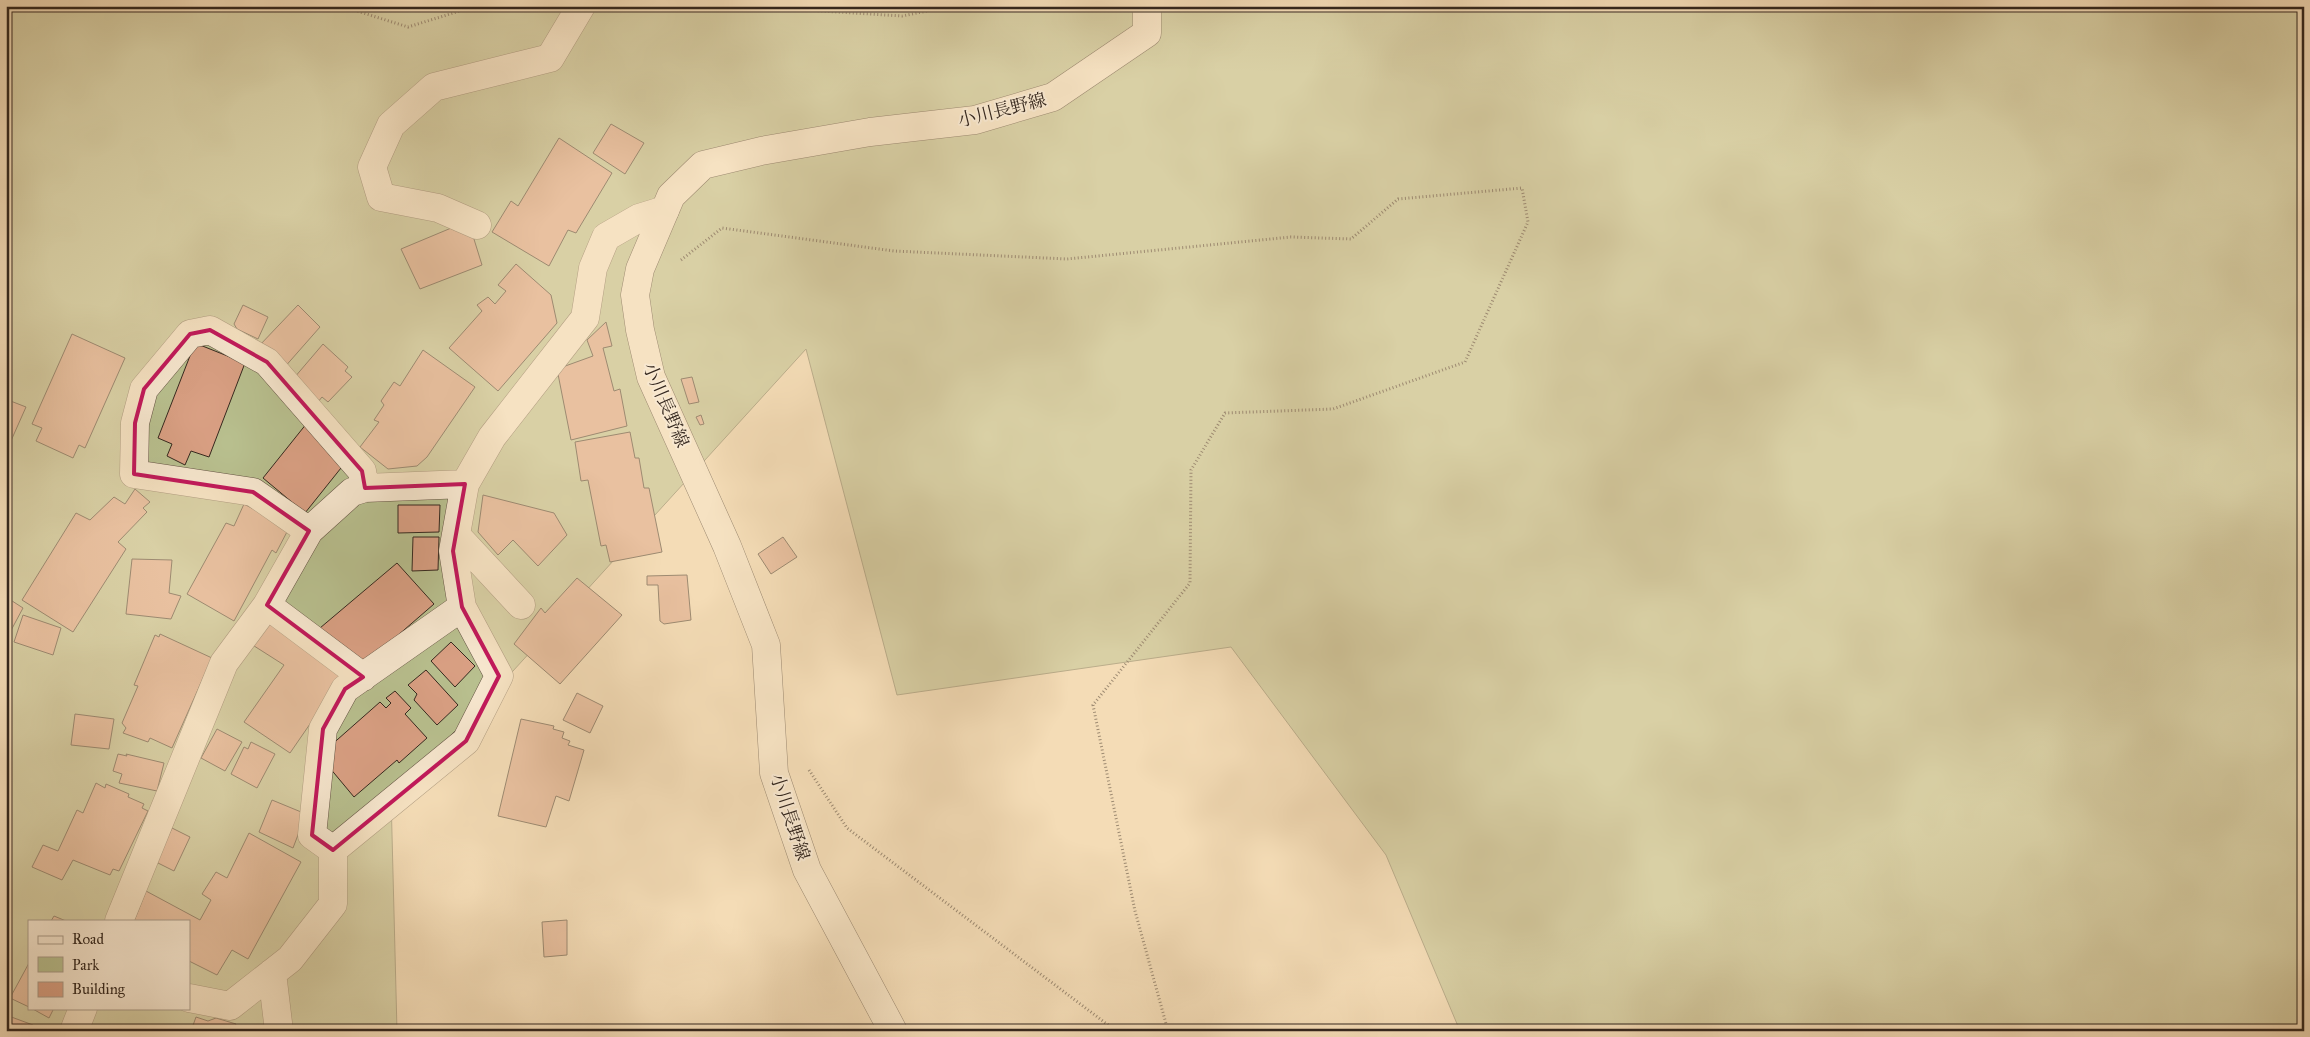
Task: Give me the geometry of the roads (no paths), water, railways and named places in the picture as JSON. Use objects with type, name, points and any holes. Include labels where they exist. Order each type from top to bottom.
[{"type":"street","name":"小川長野線","points":[[893,1031],[849,945],[807,870],[774,773],[766,645],[727,546],[651,377],[640,330],[635,295],[640,269],[671,196],[703,165],[761,151],[870,132],[976,120],[1053,97],[1147,33],[1147,6]]},
{"type":"street","points":[[477,225],[438,208],[381,197],[372,167],[391,125],[434,87],[550,58],[594,7]]},
{"type":"street","points":[[333,850],[466,740],[499,676],[462,607],[453,551],[465,484],[492,436],[585,318],[593,268],[606,237],[639,218],[665,210]]},
{"type":"street","points":[[309,531],[253,492],[134,474],[135,423],[144,389],[190,334],[210,330],[267,362],[362,471],[365,488]]},
{"type":"street","points":[[119,920],[224,663],[267,606],[309,531],[352,492],[365,488],[465,484]]},
{"type":"street","points":[[456,536],[521,605]]},
{"type":"street","points":[[267,606],[363,677]]},
{"type":"street","points":[[333,850],[312,835],[323,729],[345,689],[462,607]]},
{"type":"street","points":[[190,998],[230,1006],[290,959],[333,904],[333,850]]},
{"type":"street","points":[[272,973],[279,1031]]},
{"type":"street","points":[[74,1031],[82,1010]]}]
